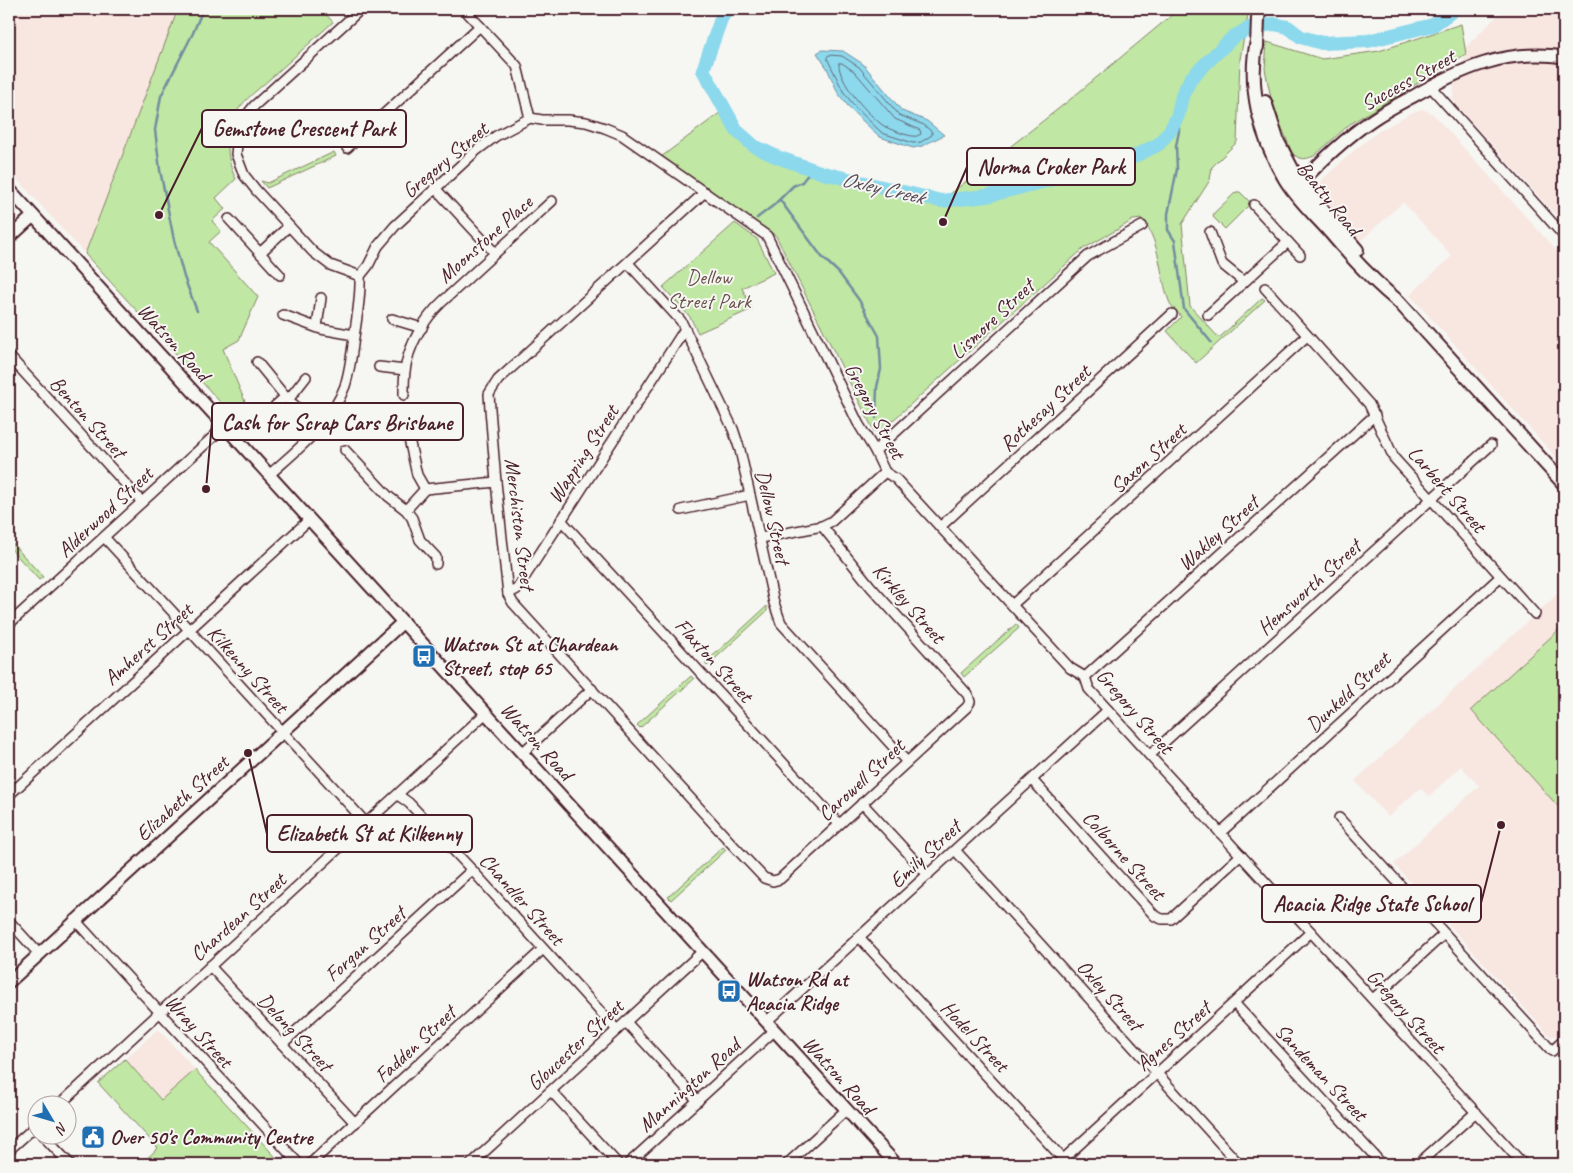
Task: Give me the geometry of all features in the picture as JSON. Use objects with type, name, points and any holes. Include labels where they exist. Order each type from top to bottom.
[{"type":"main road","name":"Beatty Road","points":[[1260,9],[1253,68],[1255,92],[1270,150],[1286,180],[1296,187],[1360,265],[1383,290],[1399,302],[1564,484]]},
{"type":"main road","name":"Beatty Road","points":[[1257,41],[1261,87],[1269,116],[1296,187]]},
{"type":"street","points":[[360,276],[330,265],[313,252],[244,175],[236,154],[242,121],[254,106],[361,9]]},
{"type":"street","points":[[464,9],[517,66],[530,118]]},
{"type":"street","points":[[347,148],[480,26]]},
{"type":"street","name":"Success Street","points":[[1296,187],[1316,167],[1372,119],[1430,86],[1463,70],[1510,56],[1564,56]]},
{"type":"street","points":[[1430,86],[1564,236]]},
{"type":"street","name":"Gregory Street","points":[[269,475],[321,427],[335,408],[345,385],[360,292],[360,276],[368,266],[378,246],[395,226],[476,151],[496,136],[530,118],[586,122],[622,136],[767,236],[858,423],[885,472],[896,479],[1070,668],[1085,677],[1089,689],[1523,1164]]},
{"type":"street","points":[[1286,158],[1295,166],[1305,168],[1316,167]]},
{"type":"street","points":[[435,188],[496,253]]},
{"type":"street","name":"Watson Road","points":[[9,189],[896,1164]]},
{"type":"street","name":"Merchiston Street","points":[[705,192],[498,380],[489,394],[496,482],[508,594],[513,603],[764,878],[773,881]]},
{"type":"street","name":"Moonstone Place","points":[[404,395],[405,370],[426,318],[552,202]]},
{"type":"street","points":[[1254,205],[1300,255]]},
{"type":"street","points":[[9,238],[33,216]]},
{"type":"street","points":[[229,219],[280,275]]},
{"type":"street","points":[[260,253],[289,226]]},
{"type":"street","name":"Lismore Street","points":[[875,451],[1088,256],[1142,226]]},
{"type":"street","points":[[1210,232],[1222,264],[1244,282]]},
{"type":"street","points":[[1208,315],[1288,242]]},
{"type":"street","name":"Dellow Street","points":[[628,263],[681,321],[733,429],[740,450],[774,603],[781,623],[907,762]]},
{"type":"street","name":"Larbert Street","points":[[1265,288],[1369,404],[1394,458],[1535,614]]},
{"type":"street","points":[[317,327],[321,298]]},
{"type":"street","name":"Rothesay Street","points":[[940,527],[1172,314]]},
{"type":"street","points":[[283,315],[317,327],[354,335]]},
{"type":"street","points":[[392,319],[422,328]]},
{"type":"street","name":"Wapping Street","points":[[508,594],[517,589],[685,329]]},
{"type":"street","name":"Saxon Street","points":[[1012,605],[1307,336]]},
{"type":"street","name":"Benton Street","points":[[9,356],[142,502]]},
{"type":"street","points":[[257,362],[286,399],[321,427]]},
{"type":"street","points":[[379,366],[405,370]]},
{"type":"street","points":[[274,423],[276,406],[286,399],[306,377]]},
{"type":"street","name":"Wakley Street","points":[[1085,677],[1375,416]]},
{"type":"street","name":"Alderwood Street","points":[[9,624],[225,426]]},
{"type":"street","points":[[407,430],[417,476],[425,489]]},
{"type":"street","name":"Hemsworth Street","points":[[1150,755],[1491,445]]},
{"type":"street","points":[[345,450],[388,496],[406,510],[412,518],[420,540],[436,557],[436,564]]},
{"type":"street","points":[[760,538],[822,526],[832,521],[885,472]]},
{"type":"street","points":[[406,510],[425,489],[496,482]]},
{"type":"street","points":[[681,510],[750,495]]},
{"type":"street","name":"Amherst Street","points":[[9,795],[310,520]]},
{"type":"street","name":"Flaxton Street","points":[[561,520],[839,824]]},
{"type":"street","name":"Kirkley Street","points":[[822,526],[871,587],[968,695],[970,702]]},
{"type":"street","name":"Kilkenny Street","points":[[104,537],[367,824]]},
{"type":"street","name":"Dunkeld Street","points":[[1220,833],[1500,577]]},
{"type":"street","name":"Elizabeth Street","points":[[9,982],[403,622]]},
{"type":"street","points":[[522,753],[592,689]]},
{"type":"street","name":"Carowell Street","points":[[773,881],[780,879],[967,707],[970,702]]},
{"type":"street","name":"Emily Street","points":[[770,1027],[860,938],[1108,710]]},
{"type":"street","name":"Chardean Street","points":[[69,1096],[486,713]]},
{"type":"street","name":"Colborne Street","points":[[1032,780],[1155,916],[1162,920],[1171,919],[1241,855]]},
{"type":"street","name":"Chandler Street","points":[[398,795],[415,809],[472,870],[617,1030]]},
{"type":"street","points":[[862,803],[928,875]]},
{"type":"street","points":[[1339,818],[1552,1051],[1564,1040]]},
{"type":"street","name":"Oxley Street","points":[[955,850],[1158,1074],[1234,1162]]},
{"type":"street","name":"Forgan Street","points":[[282,1044],[472,870]]},
{"type":"street","name":"Wray Street","points":[[75,920],[299,1164]]},
{"type":"street","points":[[9,922],[39,954]]},
{"type":"street","name":"Agnes Street","points":[[1061,1162],[1312,932]]},
{"type":"street","points":[[1372,999],[1444,934]]},
{"type":"street","name":"Hodel Street","points":[[860,938],[1061,1162]]},
{"type":"street","name":"Fadden Street","points":[[310,1164],[543,949]]},
{"type":"street","name":"Gloucester Street","points":[[471,1164],[702,952]]},
{"type":"street","name":"Delong Street","points":[[210,966],[355,1123]]},
{"type":"street","name":"Sandeman Street","points":[[1235,1004],[1382,1164]]},
{"type":"street","points":[[626,1022],[698,1100]]},
{"type":"street","name":"Mannington Road","points":[[628,1164],[698,1100],[770,1027]]},
{"type":"street","points":[[551,1091],[618,1164]]},
{"type":"street","points":[[787,1164],[846,1110]]},
{"type":"street","points":[[1418,1164],[1476,1112]]},
{"type":"street","points":[[9,1150],[28,1134]]},
{"type":"street","points":[[53,1146],[70,1164]]},
{"type":"shaded area","points":[[9,9],[178,9],[85,254],[9,170]]},
{"type":"shaded area","points":[[1504,9],[1564,9],[1564,224],[1457,106],[1453,99],[1454,86],[1466,54],[1465,48]]},
{"type":"shaded area","points":[[1422,109],[1433,114],[1564,259],[1564,466],[1410,295],[1452,256],[1403,202],[1357,244],[1320,192],[1322,180],[1357,148],[1378,132],[1411,113]]},
{"type":"shaded area","points":[[1564,588],[1564,1029],[1557,1036],[1550,1036],[1394,864],[1479,786],[1461,766],[1429,796],[1420,788],[1388,817],[1355,781]]},
{"type":"shaded area","points":[[158,1029],[195,1070],[162,1100],[125,1059]]},
{"type":"green space","points":[[178,9],[321,9],[333,22],[245,101],[238,110],[231,126],[228,154],[236,179],[216,198],[225,209],[212,221],[221,231],[209,242],[258,297],[239,340],[223,349],[251,416],[241,425],[85,254]]},
{"type":"green space","points":[[1179,9],[1249,9],[1240,59],[1237,142],[1212,167],[1210,180],[1182,224],[1190,306],[1219,338],[1262,298],[1265,300],[1196,363],[1167,331],[1181,317],[1169,301],[1153,238],[1142,219],[1133,220],[1083,249],[881,431],[874,431],[776,236],[661,157],[725,109],[737,131],[754,146],[777,157],[823,173],[941,201],[1067,102]]},
{"type":"green space","points":[[1461,24],[1466,54],[1350,124],[1314,156],[1302,159],[1292,153],[1272,103],[1265,69],[1267,42],[1322,59],[1379,51]]},
{"type":"green space","points":[[334,152],[336,156],[267,188],[261,181],[268,183]]},
{"type":"green space","points":[[1236,192],[1240,192],[1251,203],[1225,229],[1213,217],[1214,213]]},
{"type":"green space","name":"Dellow Street Park","points":[[735,223],[757,239],[774,273],[742,288],[752,309],[698,333],[690,317],[663,287]]},
{"type":"green space","points":[[9,540],[43,577],[39,580],[9,547]]},
{"type":"green space","points":[[767,606],[767,611],[707,666],[705,663]]},
{"type":"green space","points":[[1016,624],[1019,628],[964,677],[961,673]]},
{"type":"green space","points":[[1564,625],[1564,813],[1471,710]]},
{"type":"green space","points":[[691,676],[694,679],[640,728],[637,725]]},
{"type":"green space","points":[[723,847],[726,850],[671,900],[668,897]]},
{"type":"green space","points":[[125,1059],[161,1100],[195,1070],[282,1164],[141,1164],[158,1148],[98,1083]]},
{"type":"water","points":[[822,50],[843,51],[863,64],[902,111],[927,121],[944,135],[922,146],[913,148],[880,137],[851,110],[838,93],[827,68],[817,53]]},
{"type":"waterway","points":[[197,311],[184,277],[174,240],[160,170],[155,130],[161,96],[203,9]]},
{"type":"waterway","name":"Oxley Creek","points":[[727,9],[721,19],[703,70],[737,131],[754,146],[777,157],[823,173],[941,201],[987,196],[1093,169],[1133,157],[1159,144],[1171,129],[1178,115],[1182,96],[1191,78],[1233,37],[1252,27],[1274,24],[1288,27],[1301,37],[1322,43],[1368,41],[1433,25],[1455,9]]},
{"type":"waterway","points":[[1178,115],[1177,169],[1168,214],[1168,230],[1175,241],[1184,309],[1211,342]]},
{"type":"waterway","points":[[757,218],[774,205],[793,186],[802,182],[812,169]]},
{"type":"waterway","points":[[780,200],[822,257],[839,273],[859,300],[879,336],[881,369],[877,387],[876,418]]},
{"type":"place","name":"Gemstone Crescent Park","points":[[159,215]]},
{"type":"place","name":"Norma Croker Park","points":[[943,222]]},
{"type":"place","name":"Cash for Scrap Cars Brisbane","points":[[206,489]]},
{"type":"place","name":"Watson St at Chardean Street, stop 65","points":[[424,656]]},
{"type":"place","name":"Elizabeth St at Kilkenny","points":[[248,753]]},
{"type":"place","name":"Acacia Ridge State School","points":[[1501,825]]},
{"type":"place","name":"Watson Rd at Acacia Ridge","points":[[729,991]]},
{"type":"place","name":"Over 50's Community Centre","points":[[93,1137]]}]
